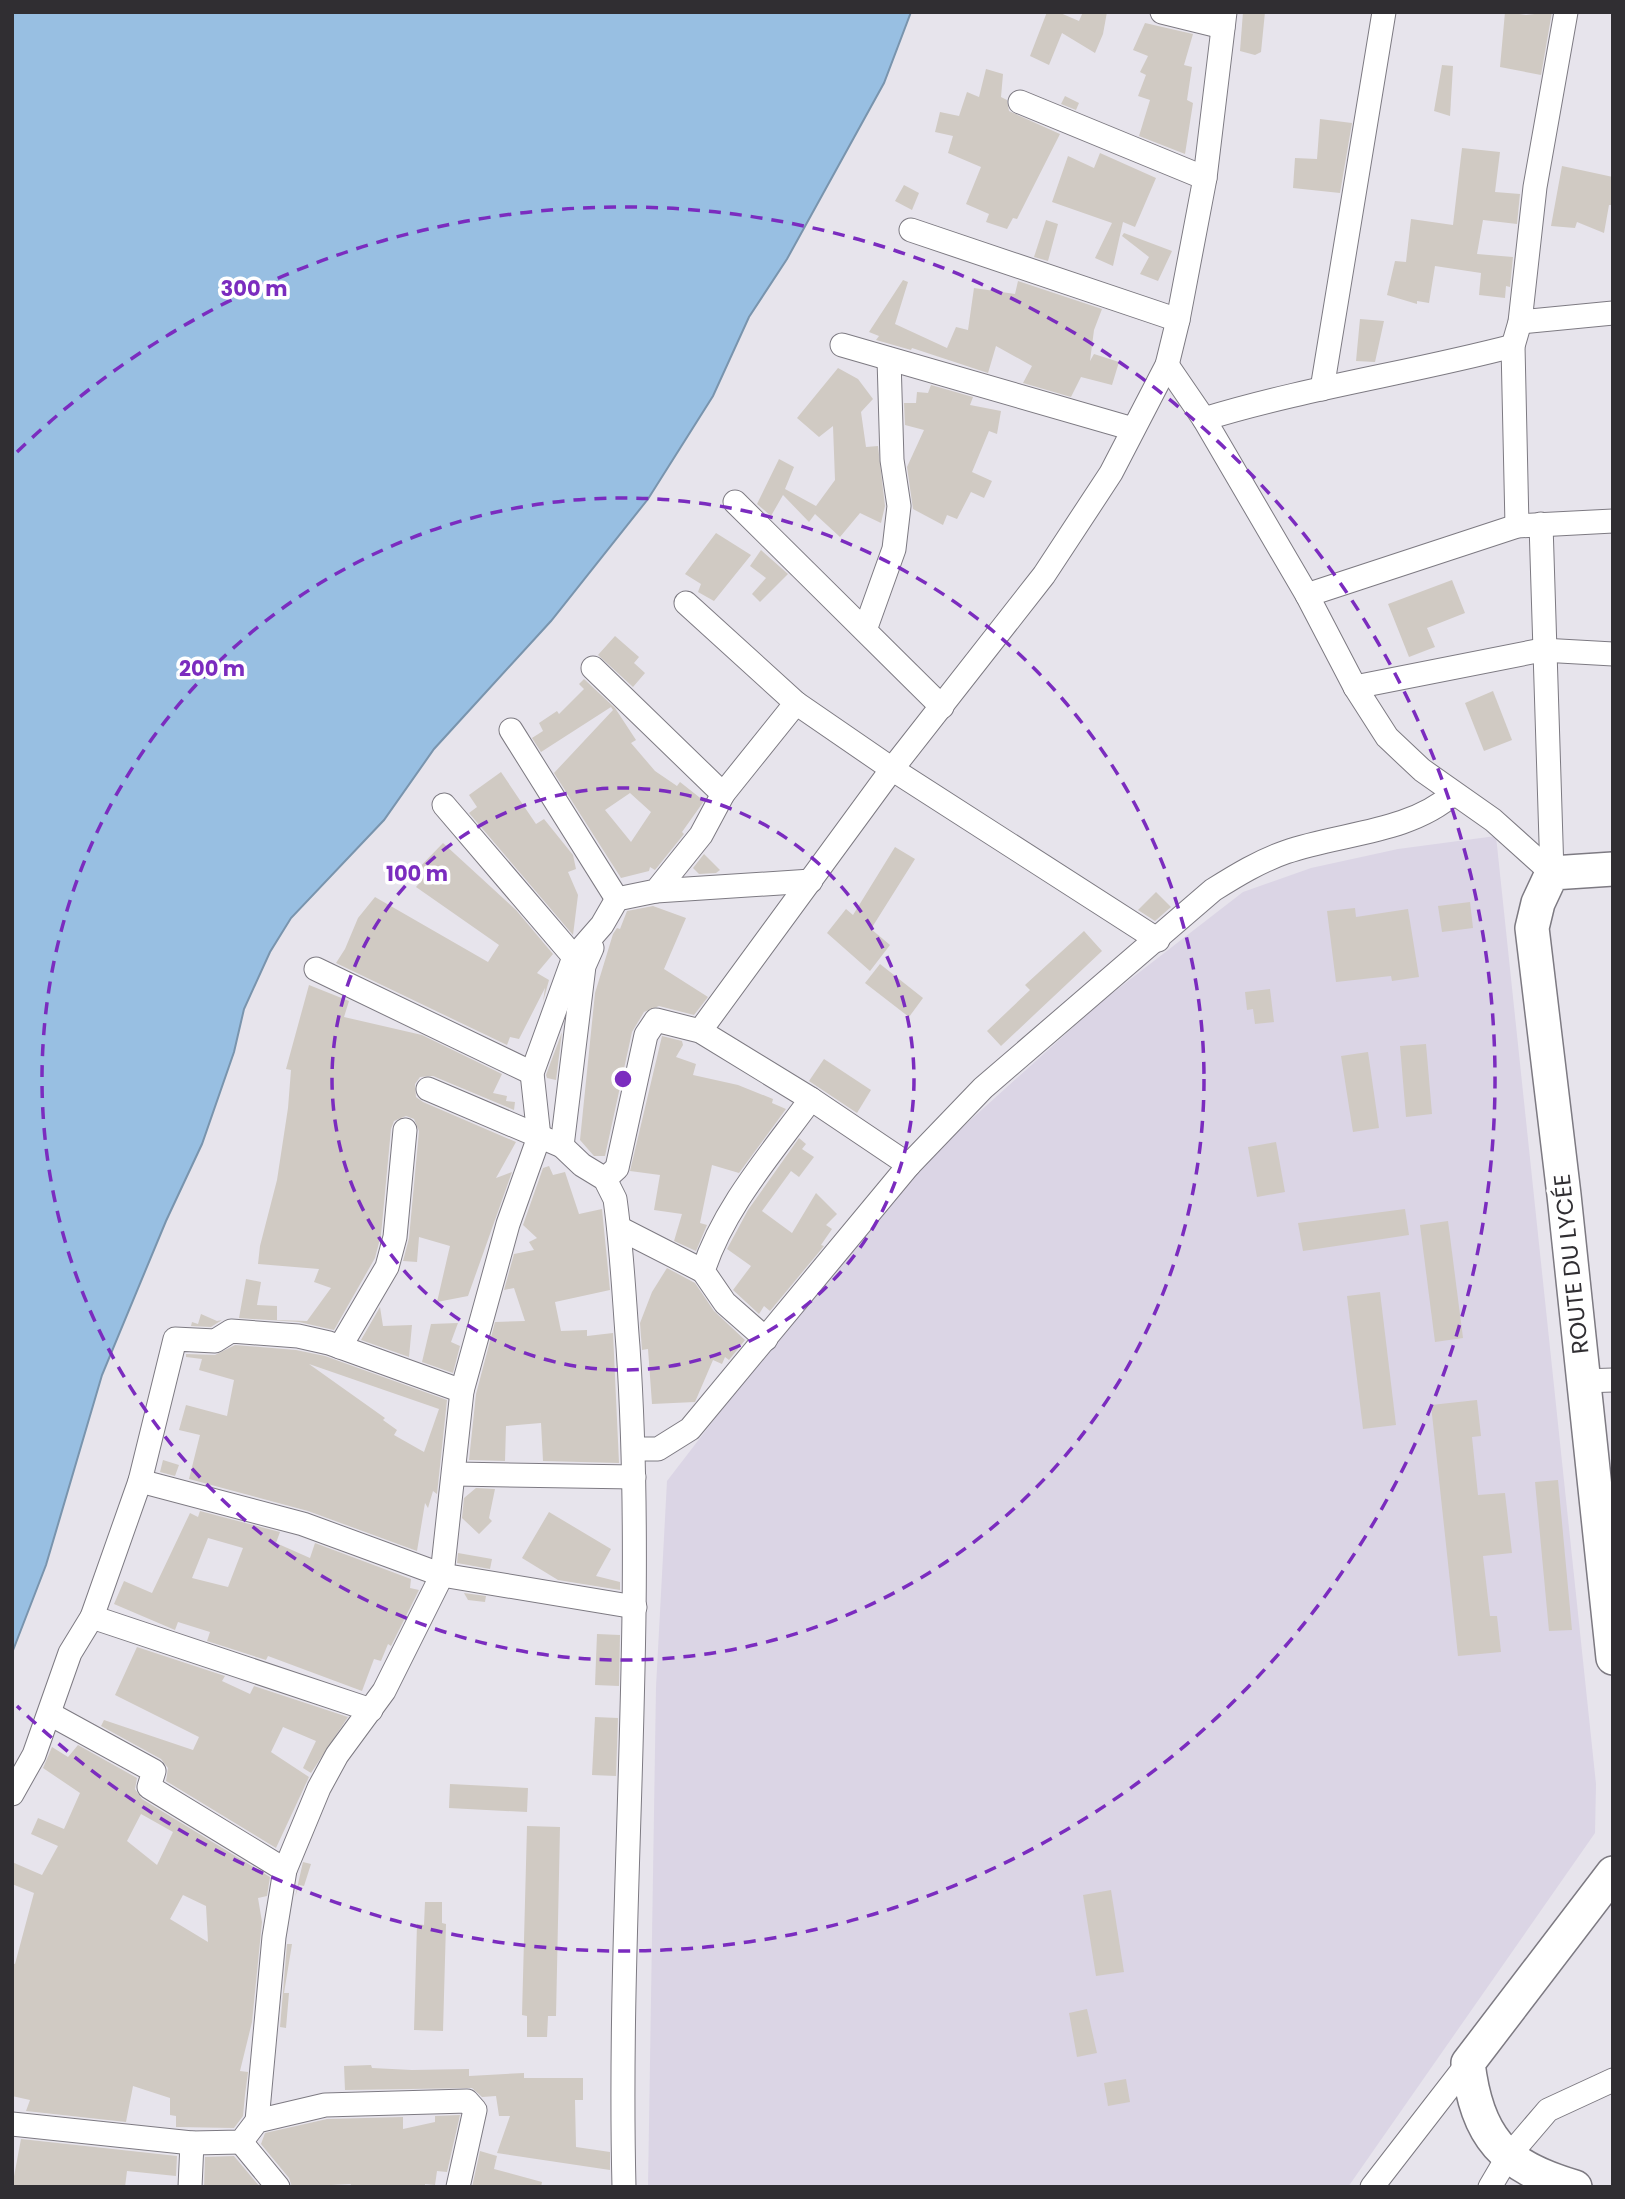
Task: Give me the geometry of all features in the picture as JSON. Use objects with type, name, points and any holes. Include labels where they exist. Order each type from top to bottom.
[{"type":"main road","points":[[1552,873],[1613,869]]},
{"type":"main road","name":"ROUTE DU LYCÉE","points":[[1552,873],[1538,903],[1532,928],[1598,1380],[1613,1658]]},
{"type":"main road","points":[[1575,2187],[1547,2179],[1507,2158],[1481,2119],[1472,2097],[1468,2063],[1613,1873]]},
{"type":"street","points":[[700,1031],[892,769],[1044,575],[1111,473],[1167,365],[1205,177],[1224,20],[1162,12]]},
{"type":"street","points":[[1322,389],[1384,12]]},
{"type":"street","points":[[1517,526],[1513,346],[1520,322],[1535,187],[1566,12]]},
{"type":"street","points":[[1020,102],[1205,177]]},
{"type":"street","points":[[911,230],[1178,320]]},
{"type":"street","points":[[1520,322],[1613,313]]},
{"type":"street","points":[[842,345],[1133,429]]},
{"type":"street","points":[[1204,419],[1267,400],[1513,346]]},
{"type":"street","points":[[865,630],[894,549],[899,506],[892,460],[889,359]]},
{"type":"street","points":[[1167,365],[1204,419],[1307,595],[1355,687],[1387,737],[1422,770],[1493,820],[1552,873]]},
{"type":"street","points":[[735,502],[942,707]]},
{"type":"street","points":[[1307,595],[1517,526],[1613,521]]},
{"type":"street","points":[[1541,524],[1542,650],[1552,873]]},
{"type":"street","points":[[686,603],[796,703],[892,769],[1158,940]]},
{"type":"street","points":[[1355,687],[1542,650],[1613,654]]},
{"type":"street","points":[[593,668],[723,794]]},
{"type":"street","points":[[656,891],[701,835],[723,794],[796,703]]},
{"type":"street","points":[[512,730],[617,899]]},
{"type":"street","points":[[635,1449],[658,1449],[690,1429],[909,1165],[983,1088],[1213,890],[1246,869],[1286,852],[1409,819],[1439,806],[1453,794]]},
{"type":"street","points":[[444,805],[574,957]]},
{"type":"street","points":[[562,1146],[584,965],[617,899],[656,891],[811,881]]},
{"type":"street","points":[[241,2142],[257,2121],[274,1937],[285,1870],[319,1788],[337,1755],[371,1710],[442,1575],[462,1391],[508,1224],[539,1137],[532,1073],[574,957],[602,925]]},
{"type":"street","points":[[316,969],[532,1073]]},
{"type":"street","points":[[605,1179],[617,1168],[646,1035],[656,1020],[667,1020],[700,1031],[811,1099],[909,1165]]},
{"type":"street","points":[[428,1090],[562,1146],[582,1164],[605,1179],[615,1199],[635,1449],[635,1608],[622,2102],[624,2187]]},
{"type":"street","points":[[703,1271],[714,1236],[811,1099]]},
{"type":"street","points":[[341,1347],[387,1267],[395,1237],[405,1130]]},
{"type":"street","points":[[619,1228],[703,1271],[725,1303],[766,1339]]},
{"type":"street","points":[[12,1794],[34,1755],[70,1653],[92,1617],[140,1481],[175,1339],[215,1341],[231,1331],[298,1336],[341,1347],[462,1391]]},
{"type":"street","points":[[455,1474],[634,1477]]},
{"type":"street","points":[[140,1481],[303,1524],[442,1575],[635,1608]]},
{"type":"street","points":[[92,1617],[371,1710]]},
{"type":"street","points":[[50,1714],[154,1771],[149,1787],[285,1870]]},
{"type":"street","points":[[1372,2187],[1468,2063]]},
{"type":"street","points":[[1490,2187],[1507,2158],[1548,2110],[1613,2080]]},
{"type":"street","points":[[257,2121],[326,2105],[467,2101],[475,2110],[458,2187]]},
{"type":"street","points":[[12,2124],[192,2143],[241,2142]]},
{"type":"street","points":[[241,2142],[278,2187]]},
{"type":"street","points":[[190,2187],[192,2143]]},
{"type":"shaded area","points":[[1496,836],[1596,1784],[1595,1833],[1348,2187],[648,2187],[656,1687],[667,1481],[869,1218],[944,1144],[1101,1002],[1243,892],[1311,868],[1398,849]]},
{"type":"water","points":[[12,12],[911,12],[884,83],[787,259],[749,317],[713,396],[648,499],[551,621],[434,749],[384,820],[291,918],[270,952],[244,1009],[234,1052],[202,1144],[166,1221],[102,1375],[46,1565],[12,1653]]},
{"type":"building","points":[[1047,12],[1058,12],[1079,21],[1083,12],[1107,12],[1103,34],[1095,53],[1062,33],[1049,65],[1030,56]]},
{"type":"building","points":[[1243,12],[1265,12],[1261,52],[1255,55],[1240,51]]},
{"type":"building","points":[[1505,12],[1526,15],[1552,12],[1541,75],[1500,67]]},
{"type":"building","points":[[1145,23],[1193,34],[1184,65],[1192,67],[1187,100],[1193,103],[1185,154],[1139,136],[1150,100],[1138,96],[1146,75],[1140,72],[1148,56],[1133,50]]},
{"type":"building","points":[[1442,65],[1453,66],[1450,116],[1434,111]]},
{"type":"building","points":[[986,69],[1003,74],[1001,97],[1007,100],[1009,111],[1060,134],[1017,219],[1013,218],[1007,229],[986,222],[989,214],[966,204],[981,167],[948,153],[953,136],[935,132],[940,112],[959,116],[967,92],[979,97]]},
{"type":"building","points":[[1065,96],[1079,103],[1076,110],[1061,104]]},
{"type":"building","points":[[1320,119],[1352,123],[1340,193],[1293,188],[1295,158],[1317,159]]},
{"type":"building","points":[[1462,148],[1500,152],[1495,192],[1520,194],[1517,224],[1483,220],[1477,254],[1513,257],[1510,287],[1506,286],[1505,298],[1479,295],[1481,273],[1435,266],[1429,303],[1417,301],[1417,304],[1387,295],[1395,261],[1406,262],[1411,219],[1453,225]]},
{"type":"building","points":[[1100,153],[1156,178],[1135,227],[1123,222],[1113,266],[1095,258],[1112,223],[1052,202],[1068,156],[1094,168]]},
{"type":"building","points":[[1562,166],[1613,177],[1613,205],[1609,205],[1604,233],[1577,222],[1575,228],[1551,226]]},
{"type":"building","points":[[904,185],[919,193],[912,210],[895,201]]},
{"type":"building","points":[[1046,220],[1058,224],[1048,261],[1034,257]]},
{"type":"building","points":[[1124,233],[1172,251],[1158,281],[1140,274],[1149,257],[1122,236]]},
{"type":"building","points":[[903,280],[908,282],[895,324],[947,348],[956,327],[968,330],[974,288],[1015,294],[1018,281],[1102,309],[1094,330],[1090,361],[1094,354],[1119,362],[1112,385],[1081,377],[1071,397],[1023,383],[1032,366],[996,346],[988,373],[912,348],[911,350],[876,340],[879,336],[869,332]]},
{"type":"building","points":[[1360,319],[1384,321],[1375,362],[1356,361]]},
{"type":"building","points":[[838,368],[858,379],[873,399],[861,412],[866,447],[878,446],[885,506],[881,523],[860,513],[840,537],[815,514],[809,522],[783,495],[771,516],[757,504],[779,459],[794,467],[785,489],[816,506],[835,480],[833,426],[819,437],[797,418]]},
{"type":"building","points":[[931,385],[973,397],[970,405],[1001,411],[997,434],[989,431],[972,472],[992,481],[984,498],[971,492],[957,519],[947,515],[943,525],[913,509],[907,467],[924,430],[905,425],[904,403],[916,403],[917,392],[928,393]]},
{"type":"building","points":[[716,533],[751,555],[714,601],[698,592],[701,584],[685,574]]},
{"type":"building","points":[[761,550],[788,574],[760,602],[752,594],[766,578],[750,566]]},
{"type":"building","points":[[1452,580],[1465,613],[1427,628],[1435,647],[1409,657],[1388,604]]},
{"type":"building","points":[[615,636],[639,657],[634,663],[645,673],[633,687],[598,655]]},
{"type":"building","points":[[584,679],[615,708],[636,740],[631,743],[655,771],[677,786],[680,782],[704,801],[682,832],[684,834],[655,870],[650,867],[649,871],[621,878],[554,773],[613,710],[611,707],[541,752],[532,738],[543,731],[539,723],[557,711],[559,714],[584,689],[579,684]],"holes":[[[630,793],[651,812],[631,842],[605,810]]]},
{"type":"building","points":[[1493,691],[1512,740],[1484,751],[1465,703]]},
{"type":"building","points":[[501,772],[536,824],[544,819],[573,855],[576,869],[568,872],[578,895],[573,935],[469,813],[477,807],[469,795]]},
{"type":"building","points":[[443,843],[516,910],[553,954],[537,973],[549,980],[543,1002],[545,988],[519,1039],[510,1037],[507,1045],[336,963],[358,918],[375,897],[488,962],[499,945],[416,887],[422,880],[413,874]]},
{"type":"building","points":[[895,847],[915,859],[871,929],[890,945],[870,971],[827,933],[846,909],[853,915]]},
{"type":"building","points":[[704,854],[720,870],[716,873],[699,874],[693,868]]},
{"type":"building","points":[[1156,892],[1171,907],[1155,921],[1138,910]]},
{"type":"building","points":[[1470,902],[1473,928],[1442,932],[1438,906]]},
{"type":"building","points":[[653,906],[686,918],[664,969],[708,997],[694,1015],[659,1006],[644,1012],[632,1032],[605,1156],[594,1156],[580,1140],[595,993],[613,934],[617,928],[620,929],[627,911]]},
{"type":"building","points":[[1355,908],[1356,917],[1408,909],[1419,977],[1392,981],[1391,976],[1336,982],[1327,911]]},
{"type":"building","points":[[1084,931],[1102,951],[1001,1046],[987,1031],[1030,990],[1025,985]]},
{"type":"building","points":[[880,964],[923,998],[909,1017],[865,983]]},
{"type":"building","points":[[309,985],[349,1001],[344,1017],[422,1035],[502,1074],[493,1093],[507,1096],[506,1101],[515,1102],[514,1110],[433,1076],[420,1077],[415,1084],[416,1097],[423,1102],[516,1142],[496,1178],[512,1172],[468,1296],[437,1302],[450,1246],[419,1237],[417,1262],[403,1261],[409,1238],[419,1131],[414,1119],[406,1116],[394,1121],[391,1129],[381,1235],[375,1258],[334,1330],[299,1322],[239,1318],[246,1279],[261,1282],[257,1305],[277,1306],[277,1320],[307,1321],[331,1288],[314,1282],[319,1269],[258,1264],[277,1180],[288,1108],[291,1070],[286,1069]]},
{"type":"building","points":[[1270,989],[1274,1022],[1255,1024],[1253,1009],[1247,1010],[1245,992]]},
{"type":"building","points":[[562,1032],[556,1080],[547,1078],[546,1075]]},
{"type":"building","points":[[662,1036],[682,1041],[683,1045],[676,1057],[696,1064],[693,1075],[738,1085],[773,1099],[772,1103],[786,1109],[739,1173],[712,1165],[700,1223],[707,1225],[696,1251],[674,1241],[682,1214],[654,1210],[660,1175],[630,1171]]},
{"type":"building","points":[[1426,1044],[1432,1114],[1406,1117],[1400,1046]]},
{"type":"building","points":[[1368,1052],[1379,1128],[1353,1132],[1341,1056]]},
{"type":"building","points":[[824,1059],[871,1090],[857,1113],[809,1081]]},
{"type":"building","points":[[799,1138],[806,1144],[802,1149],[814,1157],[799,1177],[791,1171],[762,1211],[792,1233],[816,1193],[837,1214],[826,1225],[832,1229],[821,1245],[824,1246],[770,1311],[764,1306],[759,1314],[733,1290],[751,1266],[727,1249],[748,1210]]},
{"type":"building","points":[[1276,1142],[1285,1192],[1257,1197],[1248,1147]]},
{"type":"building","points":[[549,1166],[553,1175],[565,1172],[579,1214],[602,1209],[610,1290],[555,1302],[561,1331],[587,1330],[587,1336],[613,1333],[619,1463],[543,1461],[541,1423],[506,1426],[505,1461],[469,1460],[476,1394],[495,1322],[525,1321],[514,1288],[504,1290],[514,1254],[534,1250],[529,1242],[537,1238],[523,1225],[543,1168]]},
{"type":"building","points":[[1405,1209],[1409,1235],[1303,1251],[1298,1223]]},
{"type":"building","points":[[1448,1221],[1463,1338],[1435,1342],[1420,1225]]},
{"type":"building","points":[[667,1268],[695,1283],[714,1311],[745,1340],[729,1360],[725,1357],[722,1364],[713,1360],[695,1402],[652,1404],[648,1349],[642,1350],[640,1323],[652,1292]]},
{"type":"building","points":[[1380,1292],[1396,1425],[1363,1429],[1347,1296]]},
{"type":"building","points":[[380,1307],[383,1326],[412,1325],[409,1357],[361,1340]]},
{"type":"building","points":[[201,1314],[217,1321],[222,1320],[211,1327],[191,1326],[192,1322],[198,1324]]},
{"type":"building","points":[[458,1323],[451,1342],[460,1346],[453,1373],[422,1362],[431,1324]]},
{"type":"building","points":[[235,1345],[296,1350],[325,1356],[447,1400],[437,1494],[433,1491],[428,1508],[425,1503],[417,1551],[308,1511],[189,1479],[200,1435],[179,1430],[186,1405],[227,1416],[234,1380],[199,1370],[202,1359],[186,1357],[186,1354],[215,1355]],"holes":[[[309,1364],[439,1409],[424,1452],[394,1435],[397,1430],[383,1420],[385,1418]]]},
{"type":"building","points":[[1477,1400],[1481,1436],[1472,1437],[1478,1495],[1505,1493],[1512,1553],[1483,1556],[1490,1616],[1497,1616],[1501,1652],[1458,1656],[1431,1405]]},
{"type":"building","points":[[163,1460],[179,1465],[175,1476],[160,1472]]},
{"type":"building","points":[[1558,1480],[1572,1630],[1549,1631],[1535,1482]]},
{"type":"building","points":[[476,1488],[495,1489],[489,1518],[492,1521],[479,1534],[462,1518],[464,1498]]},
{"type":"building","points":[[200,1511],[280,1532],[276,1543],[310,1558],[315,1543],[411,1579],[410,1588],[419,1590],[391,1646],[388,1644],[381,1661],[374,1659],[362,1691],[268,1656],[266,1660],[207,1641],[210,1632],[178,1622],[175,1630],[114,1604],[124,1581],[152,1593],[190,1513],[198,1517]],"holes":[[[208,1538],[243,1548],[228,1587],[192,1578]]]},
{"type":"building","points":[[549,1512],[611,1549],[596,1576],[620,1582],[620,1590],[558,1580],[522,1558]]},
{"type":"building","points":[[458,1553],[492,1559],[490,1569],[457,1563]]},
{"type":"building","points":[[464,1593],[486,1596],[485,1602],[468,1600]]},
{"type":"building","points":[[597,1634],[620,1635],[619,1686],[595,1685]]},
{"type":"building","points":[[137,1647],[225,1676],[222,1681],[250,1694],[254,1686],[348,1717],[311,1773],[303,1768],[316,1741],[283,1727],[271,1752],[309,1777],[276,1848],[166,1781],[168,1768],[161,1759],[101,1726],[104,1720],[193,1750],[199,1737],[115,1695]]},
{"type":"building","points":[[595,1717],[618,1718],[616,1776],[592,1775]]},
{"type":"building","points":[[78,1745],[137,1778],[135,1789],[142,1799],[270,1877],[267,1896],[258,1898],[262,1922],[252,2022],[240,2071],[248,2072],[243,2116],[234,2128],[176,2127],[176,2116],[170,2115],[170,2098],[133,2086],[126,2122],[26,2111],[30,2100],[12,2096],[12,1963],[15,1964],[34,1893],[12,1884],[12,1862],[42,1875],[58,1846],[31,1834],[38,1818],[64,1829],[80,1793],[43,1768],[52,1747],[68,1757]],"holes":[[[141,1814],[173,1832],[157,1865],[127,1841]],[[183,1895],[206,1906],[208,1942],[170,1919]]]},
{"type":"building","points":[[450,1784],[528,1788],[527,1812],[449,1808]]},
{"type":"building","points":[[527,1826],[560,1827],[556,2016],[548,2016],[547,2037],[527,2037],[527,2016],[522,2015]]},
{"type":"building","points":[[303,1862],[311,1864],[304,1886],[299,1885],[295,1897]]},
{"type":"building","points":[[1111,1890],[1124,1972],[1096,1976],[1083,1895]]},
{"type":"building","points":[[425,1902],[442,1902],[442,1923],[446,1924],[443,2031],[414,2030],[417,1924],[424,1925]]},
{"type":"building","points":[[287,1944],[292,1944],[284,1993],[289,1993],[286,2028],[280,2027]]},
{"type":"building","points":[[1087,2009],[1097,2053],[1077,2057],[1069,2013]]},
{"type":"building","points":[[371,2065],[372,2068],[412,2070],[469,2069],[469,2076],[524,2073],[524,2078],[583,2078],[583,2100],[575,2100],[576,2147],[610,2152],[610,2170],[497,2153],[510,2116],[499,2116],[496,2096],[482,2097],[472,2088],[345,2090],[344,2066]]},
{"type":"building","points":[[1126,2079],[1130,2102],[1108,2106],[1104,2083]]},
{"type":"building","points":[[460,2115],[447,2172],[437,2171],[435,2185],[425,2184],[425,2187],[350,2187],[351,2184],[292,2187],[289,2178],[261,2144],[265,2133],[327,2119],[403,2117],[403,2129],[435,2122],[435,2116]]},
{"type":"building","points":[[21,2139],[177,2156],[176,2176],[127,2171],[125,2187],[12,2187]]},
{"type":"building","points":[[480,2151],[497,2156],[494,2169],[542,2182],[541,2187],[472,2187]]},
{"type":"building","points":[[234,2156],[260,2187],[204,2187],[205,2157]]}]
